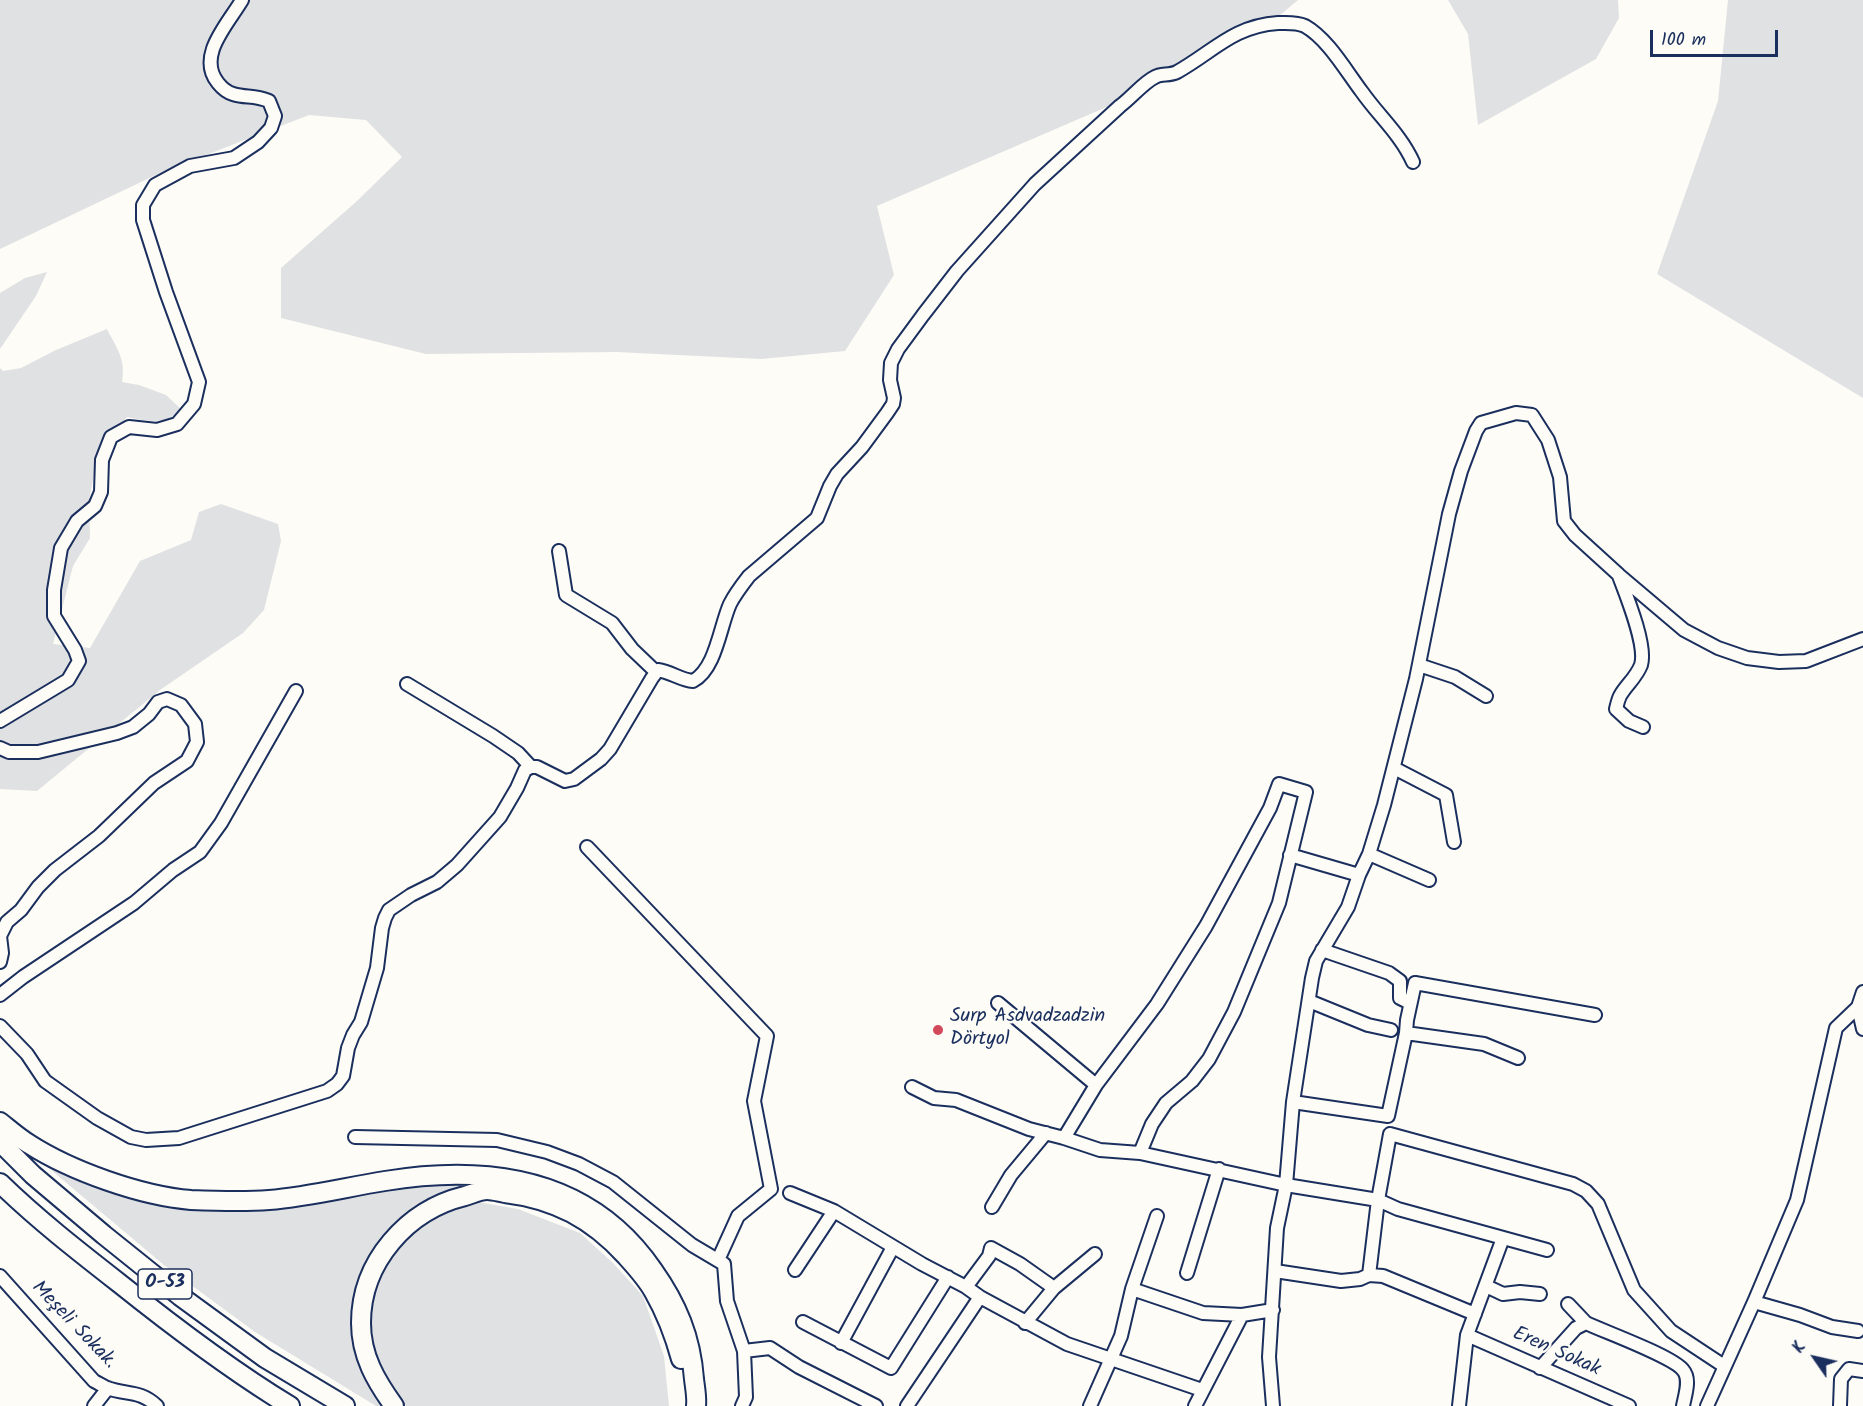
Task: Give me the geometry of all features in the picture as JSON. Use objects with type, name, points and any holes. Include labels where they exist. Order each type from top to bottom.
[{"type":"highway","points":[[0,1122],[29,1144],[72,1166],[104,1179],[147,1192],[188,1199],[229,1202],[270,1200],[388,1180],[436,1175],[481,1174],[528,1182],[562,1194],[594,1211],[619,1230],[645,1257],[664,1285],[681,1318],[692,1356],[696,1406]]},
{"type":"highway","name":"O-53","points":[[0,1142],[33,1175],[180,1296],[265,1358],[345,1406]]},
{"type":"highway","name":"O-53","points":[[0,1183],[86,1257],[163,1318],[249,1382],[288,1406]]},
{"type":"highway","points":[[394,1406],[377,1383],[365,1354],[361,1324],[363,1298],[372,1271],[387,1246],[421,1214],[456,1198],[486,1190],[527,1196],[559,1206],[588,1222],[612,1240],[654,1291],[669,1323],[681,1358],[686,1406]]},
{"type":"street","points":[[0,721],[68,680],[79,661],[75,650],[54,616],[54,590],[61,548],[77,521],[95,506],[101,492],[102,460],[111,437],[129,427],[157,430],[177,424],[194,404],[199,382],[143,220],[143,205],[155,185],[190,166],[234,158],[258,142],[271,128],[275,116],[269,101],[258,96],[233,94],[222,89],[214,78],[210,63],[215,41],[242,0]]},
{"type":"street","points":[[560,551],[566,595],[612,623],[632,649],[655,671],[663,671],[684,680],[693,681],[704,673],[730,604],[740,587],[749,576],[816,518],[837,474],[873,433],[893,404],[894,393],[890,380],[891,363],[922,315],[957,271],[1035,184],[1112,112],[1155,76],[1173,74],[1219,44],[1258,25],[1285,23],[1303,25],[1321,39],[1395,133],[1413,162]]},
{"type":"street","points":[[1273,1406],[1269,1357],[1277,1228],[1286,1185],[1293,1102],[1312,978],[1316,961],[1348,907],[1369,854],[1394,768],[1419,665],[1449,514],[1461,471],[1481,423],[1516,413],[1532,415],[1548,440],[1560,477],[1564,521],[1575,535],[1619,575],[1684,630],[1718,648],[1747,657],[1779,662],[1806,661],[1863,639]]},
{"type":"street","points":[[1619,575],[1636,624],[1643,655],[1640,667],[1633,681],[1620,696],[1616,709],[1629,721],[1643,727]]},
{"type":"street","points":[[1419,665],[1455,677],[1486,696]]},
{"type":"street","points":[[0,1026],[27,1054],[45,1081],[97,1118],[131,1137],[146,1140],[179,1138],[327,1091],[343,1076],[348,1048],[361,1022],[377,968],[382,928],[389,910],[411,895],[437,882],[457,865],[500,817],[525,770],[531,767],[543,769],[565,781],[574,779],[586,771],[610,749],[658,670]]},
{"type":"street","points":[[407,684],[518,753],[531,767]]},
{"type":"street","points":[[0,996],[23,977],[134,903],[173,870],[200,852],[221,824],[296,691]]},
{"type":"street","points":[[0,748],[9,752],[38,752],[117,733],[133,727],[149,714],[158,702],[167,699],[181,705],[195,724],[197,742],[187,761],[154,783],[99,836],[55,870],[38,887],[21,910],[7,922],[0,936],[2,953],[0,962]]},
{"type":"street","points":[[1394,768],[1446,795],[1454,842]]},
{"type":"street","points":[[1064,1138],[1096,1085],[1157,1005],[1200,936],[1270,808],[1279,784],[1306,792],[1279,903],[1234,1012],[1209,1059],[1192,1081],[1166,1102],[1152,1124],[1140,1153]]},
{"type":"street","points":[[587,847],[767,1036],[754,1101],[771,1189],[738,1216],[718,1260]]},
{"type":"street","points":[[1369,854],[1429,880]]},
{"type":"street","points":[[1290,855],[1359,875]]},
{"type":"street","points":[[1322,950],[1389,973],[1400,981],[1400,998],[1410,1003]]},
{"type":"street","points":[[1293,1102],[1388,1116],[1415,983],[1594,1015]]},
{"type":"street","points":[[1707,1406],[1797,1200],[1836,1028],[1858,1007],[1863,992]]},
{"type":"street","points":[[1309,1001],[1368,1025],[1391,1030]]},
{"type":"street","points":[[998,1003],[1096,1085]]},
{"type":"street","points":[[1858,1007],[1863,1028]]},
{"type":"street","points":[[1406,1033],[1484,1044],[1518,1058]]},
{"type":"street","points":[[912,1087],[934,1098],[956,1100],[1029,1129],[1100,1150],[1140,1153],[1286,1185],[1378,1200],[1398,1209],[1547,1250]]},
{"type":"street","points":[[992,1207],[1011,1175],[1046,1133]]},
{"type":"street","points":[[1369,1275],[1378,1200],[1390,1134],[1573,1184],[1586,1191],[1598,1204],[1634,1290],[1671,1331],[1724,1366]]},
{"type":"street","points":[[355,1137],[497,1140],[547,1152],[579,1164],[613,1182],[693,1245],[724,1264],[727,1301],[744,1351],[746,1397],[742,1406]]},
{"type":"street","points":[[1187,1273],[1219,1169]]},
{"type":"street","points":[[790,1193],[834,1211],[922,1264],[966,1287],[980,1298],[1067,1344],[1202,1390]]},
{"type":"street","points":[[795,1270],[834,1211]]},
{"type":"street","points":[[1090,1406],[1121,1336],[1132,1290],[1157,1216]]},
{"type":"street","points":[[1459,1406],[1467,1335],[1503,1238]]},
{"type":"street","points":[[841,1343],[893,1247]]},
{"type":"street","points":[[966,1287],[991,1248],[1020,1264],[1054,1288]]},
{"type":"street","points":[[1025,1323],[1054,1288],[1095,1254]]},
{"type":"street","points":[[1275,1271],[1341,1281],[1359,1279],[1369,1275],[1383,1276],[1475,1314]]},
{"type":"street","name":"Meşeli Sokak.","points":[[0,1276],[94,1381],[108,1388],[148,1397],[157,1406]]},
{"type":"street","points":[[803,1322],[891,1368],[948,1277]]},
{"type":"street","points":[[1486,1286],[1503,1294],[1520,1292],[1540,1294]]},
{"type":"street","points":[[1132,1290],[1203,1313],[1242,1315],[1273,1310]]},
{"type":"street","points":[[907,1406],[980,1298]]},
{"type":"street","points":[[1754,1302],[1832,1327],[1858,1331]]},
{"type":"street","points":[[1568,1304],[1586,1323],[1667,1358],[1683,1370],[1687,1382],[1683,1406]]},
{"type":"street","points":[[1195,1406],[1242,1315]]},
{"type":"street","points":[[1540,1368],[1576,1329],[1586,1323]]},
{"type":"street","name":"Eren Sokak","points":[[1467,1335],[1629,1406]]},
{"type":"street","points":[[744,1351],[770,1348],[799,1367],[876,1406]]},
{"type":"street","points":[[1840,1406],[1841,1379],[1849,1369],[1863,1371]]},
{"type":"street","points":[[94,1406],[108,1388]]},
{"type":"shaded area","points":[[0,0],[1298,0],[1279,16],[1146,90],[877,206],[894,275],[845,351],[761,359],[616,352],[426,354],[281,318],[281,268],[357,201],[402,157],[366,120],[309,115],[160,173],[0,249]]},
{"type":"shaded area","points":[[1448,0],[1618,0],[1619,18],[1596,59],[1478,125],[1468,34]]},
{"type":"shaded area","points":[[1728,0],[1863,0],[1863,398],[1657,274],[1718,101]]},
{"type":"shaded area","points":[[47,272],[36,296],[0,349],[0,293],[25,278]]},
{"type":"shaded area","points":[[107,329],[122,360],[122,382],[139,385],[166,395],[181,409],[163,420],[149,421],[127,417],[99,449],[89,500],[90,538],[73,566],[53,644],[90,648],[140,561],[191,540],[199,512],[221,504],[278,524],[281,541],[264,610],[243,633],[160,690],[37,791],[0,789],[0,368],[3,371],[21,368],[56,350]]},
{"type":"shaded area","points":[[32,1154],[154,1200],[361,1192],[428,1184],[500,1185],[476,1186],[448,1192],[412,1209],[387,1230],[363,1269],[355,1301],[388,1406],[376,1406],[255,1332],[164,1265]]},
{"type":"shaded area","points":[[472,1201],[518,1209],[580,1233],[613,1263],[643,1296],[664,1356],[669,1406],[406,1406],[389,1387],[375,1350],[371,1322],[374,1291],[389,1260],[409,1230]]},
{"type":"place","name":"Surp Asdvadzadzin Dörtyol","points":[[938,1030]]}]
